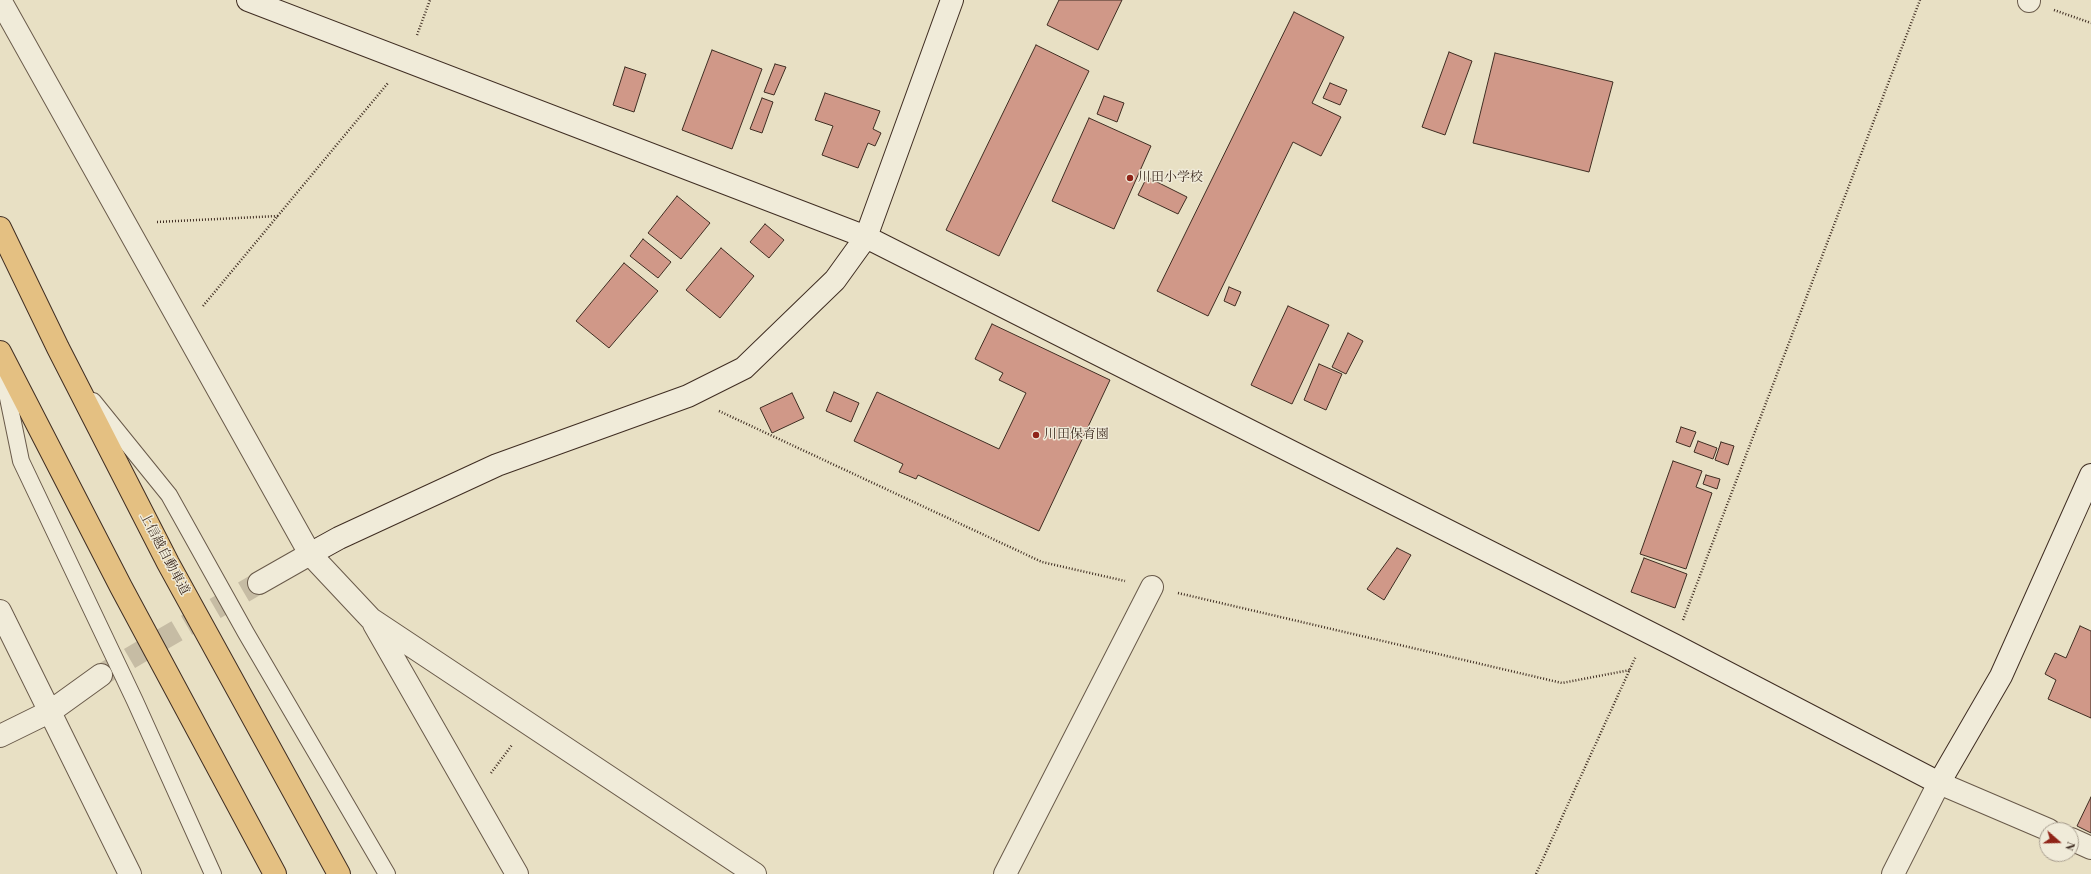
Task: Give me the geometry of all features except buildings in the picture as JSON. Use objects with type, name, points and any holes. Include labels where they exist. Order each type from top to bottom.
[{"type":"highway","name":"上信越自動車道","points":[[0,228],[168,563],[339,874]]},
{"type":"highway","points":[[0,352],[120,587],[275,874]]},
{"type":"street","points":[[0,0],[310,554],[371,619],[474,796],[517,874]]},
{"type":"street","points":[[248,0],[866,237],[1674,645],[1939,783],[2039,826]]},
{"type":"street","points":[[259,583],[339,538],[497,465],[688,396],[744,368],[835,280],[866,237],[952,0]]},
{"type":"street","points":[[1893,874],[1939,783],[2001,676],[2091,475]]},
{"type":"street","points":[[1005,874],[1152,587]]},
{"type":"street","points":[[0,611],[51,711],[130,874]]},
{"type":"street","points":[[371,619],[755,874]]},
{"type":"street","points":[[0,736],[51,711],[101,675]]},
{"type":"street","points":[[2079,843],[2091,848]]},
{"type":"lane","points":[[0,362],[21,462],[135,701],[213,874]]},
{"type":"lane","points":[[74,378],[169,495],[246,633],[387,874]]},
{"type":"path","points":[[184,329],[407,60],[430,0]]},
{"type":"path","points":[[1674,645],[1920,0]]},
{"type":"path","points":[[2029,1],[2091,23]]},
{"type":"path","points":[[124,224],[278,216]]},
{"type":"path","points":[[1536,874],[1648,632]]},
{"type":"path","points":[[474,796],[528,723]]},
{"type":"tunnel","points":[[101,675],[259,583]]},
{"type":"place","name":"川田小学校","points":[[1130,178]]},
{"type":"place","name":"川田保育園","points":[[1036,435]]}]
